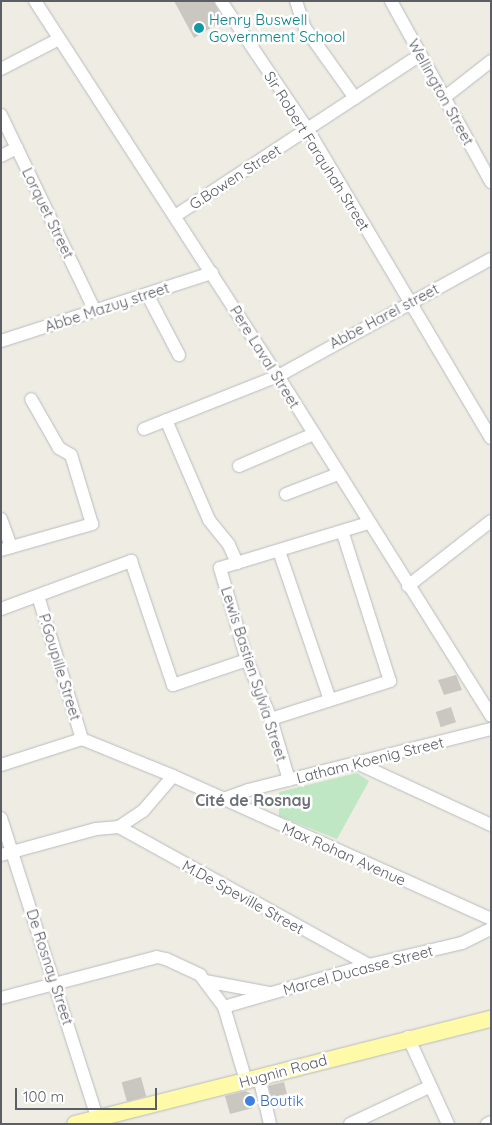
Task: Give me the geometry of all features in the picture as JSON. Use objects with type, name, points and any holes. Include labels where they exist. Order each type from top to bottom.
[{"type":"main road","name":"Hugnin Road","points":[[75,1124],[408,1037],[491,1019]]},
{"type":"street","name":"Pere Laval Street","points":[[35,1],[278,376],[368,523],[491,716]]},
{"type":"street","name":"Sir Robert Farquhah Street","points":[[220,1],[308,130],[491,438]]},
{"type":"street","points":[[296,1],[305,28],[355,98]]},
{"type":"street","name":"Wellington Street","points":[[391,1],[491,182]]},
{"type":"street","points":[[1,69],[60,39]]},
{"type":"street","name":"G.Bowen Street","points":[[175,216],[420,55]]},
{"type":"street","points":[[445,98],[491,61]]},
{"type":"street","name":"Lorquet Street","points":[[1,115],[95,311]]},
{"type":"street","points":[[1,156],[17,148]]},
{"type":"street","name":"Abbe Harel street","points":[[144,429],[278,376],[491,259]]},
{"type":"street","name":"Abbe Mazuy street","points":[[1,341],[212,273]]},
{"type":"street","points":[[147,294],[179,355]]},
{"type":"street","points":[[1,519],[6,549],[92,524],[72,455],[59,448],[31,400]]},
{"type":"street","points":[[166,420],[209,520],[229,545],[237,564],[368,523]]},
{"type":"street","points":[[239,466],[314,434]]},
{"type":"street","points":[[286,494],[338,474]]},
{"type":"street","points":[[408,586],[491,520]]},
{"type":"street","points":[[271,719],[390,680],[342,531]]},
{"type":"street","points":[[279,551],[330,700]]},
{"type":"street","points":[[1,609],[131,561],[173,685],[247,660]]},
{"type":"street","name":"Lewis Bastien Sylvia Street","points":[[237,564],[220,568],[247,660],[271,719],[289,780]]},
{"type":"street","name":"P.Goupille Street","points":[[38,596],[82,739]]},
{"type":"street","name":"Latham Koenig Street","points":[[221,800],[289,780],[359,764],[491,729]]},
{"type":"street","points":[[1,765],[82,739]]},
{"type":"street","name":"Max Rohan Avenue","points":[[82,739],[173,776],[221,800],[491,919]]},
{"type":"street","points":[[359,764],[491,826]]},
{"type":"street","points":[[7,853],[96,829],[119,826],[143,811],[173,776]]},
{"type":"street","name":"De Rosnay Street","points":[[1,818],[7,853],[55,984],[97,1117]]},
{"type":"street","name":"M.De Speville Street","points":[[119,826],[369,965]]},
{"type":"street","name":"Marcel Ducasse Street","points":[[224,1007],[369,965],[462,943],[491,929]]},
{"type":"street","points":[[1,998],[157,956],[203,978],[271,993]]},
{"type":"street","points":[[203,978],[224,1007],[270,1124]]},
{"type":"street","points":[[408,1037],[448,1124]]},
{"type":"street","points":[[350,1124],[430,1086]]},
{"type":"street","points":[[487,1124],[491,1122]]},
{"type":"green space","points":[[357,773],[369,781],[337,839],[279,816],[279,792]]},
{"type":"building","name":"Henry Buswell Government School","points":[[174,1],[213,1],[224,20],[194,38]]},
{"type":"building","points":[[456,675],[462,690],[444,695],[438,680]]},
{"type":"building","points":[[451,707],[456,722],[441,727],[436,712]]},
{"type":"building","points":[[141,1077],[146,1096],[127,1101],[122,1082]]},
{"type":"building","points":[[284,1082],[287,1094],[271,1098],[268,1086]]},
{"type":"building","points":[[245,1091],[250,1093],[253,1108],[230,1114],[225,1096]]},
{"type":"place","name":"Henry Buswell Government School","points":[[199,28]]},
{"type":"place","name":"Boutik","points":[[250,1101]]},
{"type":"district","name":"Cité de Rosnay","points":[[253,800]]}]
